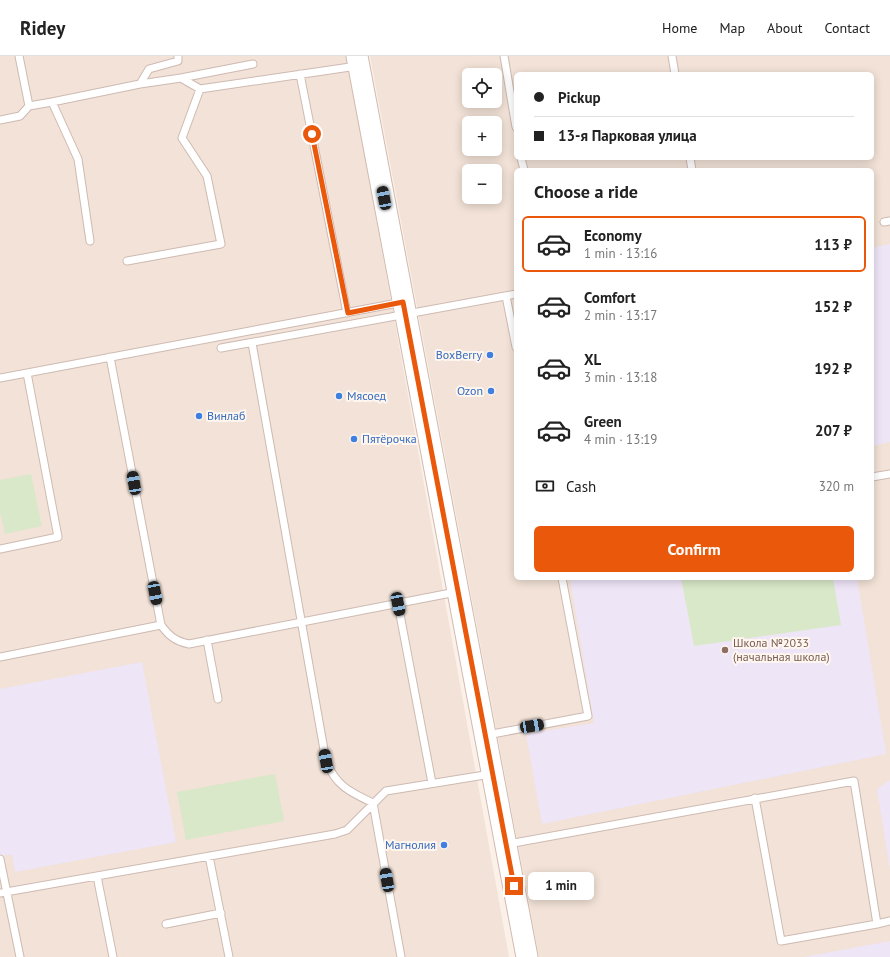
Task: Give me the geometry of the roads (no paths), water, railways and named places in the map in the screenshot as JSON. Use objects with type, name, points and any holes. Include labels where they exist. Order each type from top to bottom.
[{"type":"street","points":[[358,61],[527,957]]},
{"type":"lane","points":[[19,56],[29,106]]},
{"type":"lane","points":[[140,84],[149,69],[178,62],[178,56]]},
{"type":"lane","points":[[504,56],[514,115]]},
{"type":"lane","points":[[672,56],[675,72]]},
{"type":"lane","points":[[181,78],[200,89],[300,74],[358,61]]},
{"type":"lane","points":[[0,120],[20,116],[29,106],[253,64]]},
{"type":"lane","points":[[300,74],[348,313]]},
{"type":"lane","points":[[127,261],[221,244],[206,176],[182,138],[200,89]]},
{"type":"lane","points":[[52,102],[78,159],[90,241]]},
{"type":"lane","points":[[0,378],[348,313],[404,308],[514,294]]},
{"type":"lane","points":[[506,296],[514,336]]},
{"type":"lane","points":[[221,348],[252,343],[404,308]]},
{"type":"lane","points":[[252,343],[326,761],[339,784],[351,793],[373,804]]},
{"type":"lane","points":[[110,357],[161,625],[170,637],[178,642],[189,644],[457,592]]},
{"type":"lane","points":[[0,549],[58,537],[27,373]]},
{"type":"lane","points":[[874,477],[890,474]]},
{"type":"lane","points":[[485,735],[588,716],[562,580]]},
{"type":"lane","points":[[398,604],[432,784]]},
{"type":"lane","points":[[0,657],[161,625]]},
{"type":"lane","points":[[207,640],[218,700]]},
{"type":"lane","points":[[3,892],[347,830],[386,791],[493,774]]},
{"type":"lane","points":[[506,844],[854,781],[877,924]]},
{"type":"lane","points":[[755,798],[781,941],[890,922]]},
{"type":"lane","points":[[373,804],[401,957]]},
{"type":"lane","points":[[209,856],[229,957]]},
{"type":"lane","points":[[0,859],[3,892],[20,957]]},
{"type":"lane","points":[[97,876],[113,957]]},
{"type":"lane","points":[[166,924],[221,913]]},
{"type":"place","name":"BoxBerry","points":[[490,355]]},
{"type":"place","name":"Ozon","points":[[491,391]]},
{"type":"place","name":"Мясоед","points":[[339,396]]},
{"type":"place","name":"Винлаб","points":[[199,416]]},
{"type":"place","name":"Пятёрочка","points":[[354,439]]},
{"type":"place","name":"Школа №2033 (начальная школа)","points":[[725,650]]},
{"type":"place","name":"Магнолия","points":[[444,845]]}]
